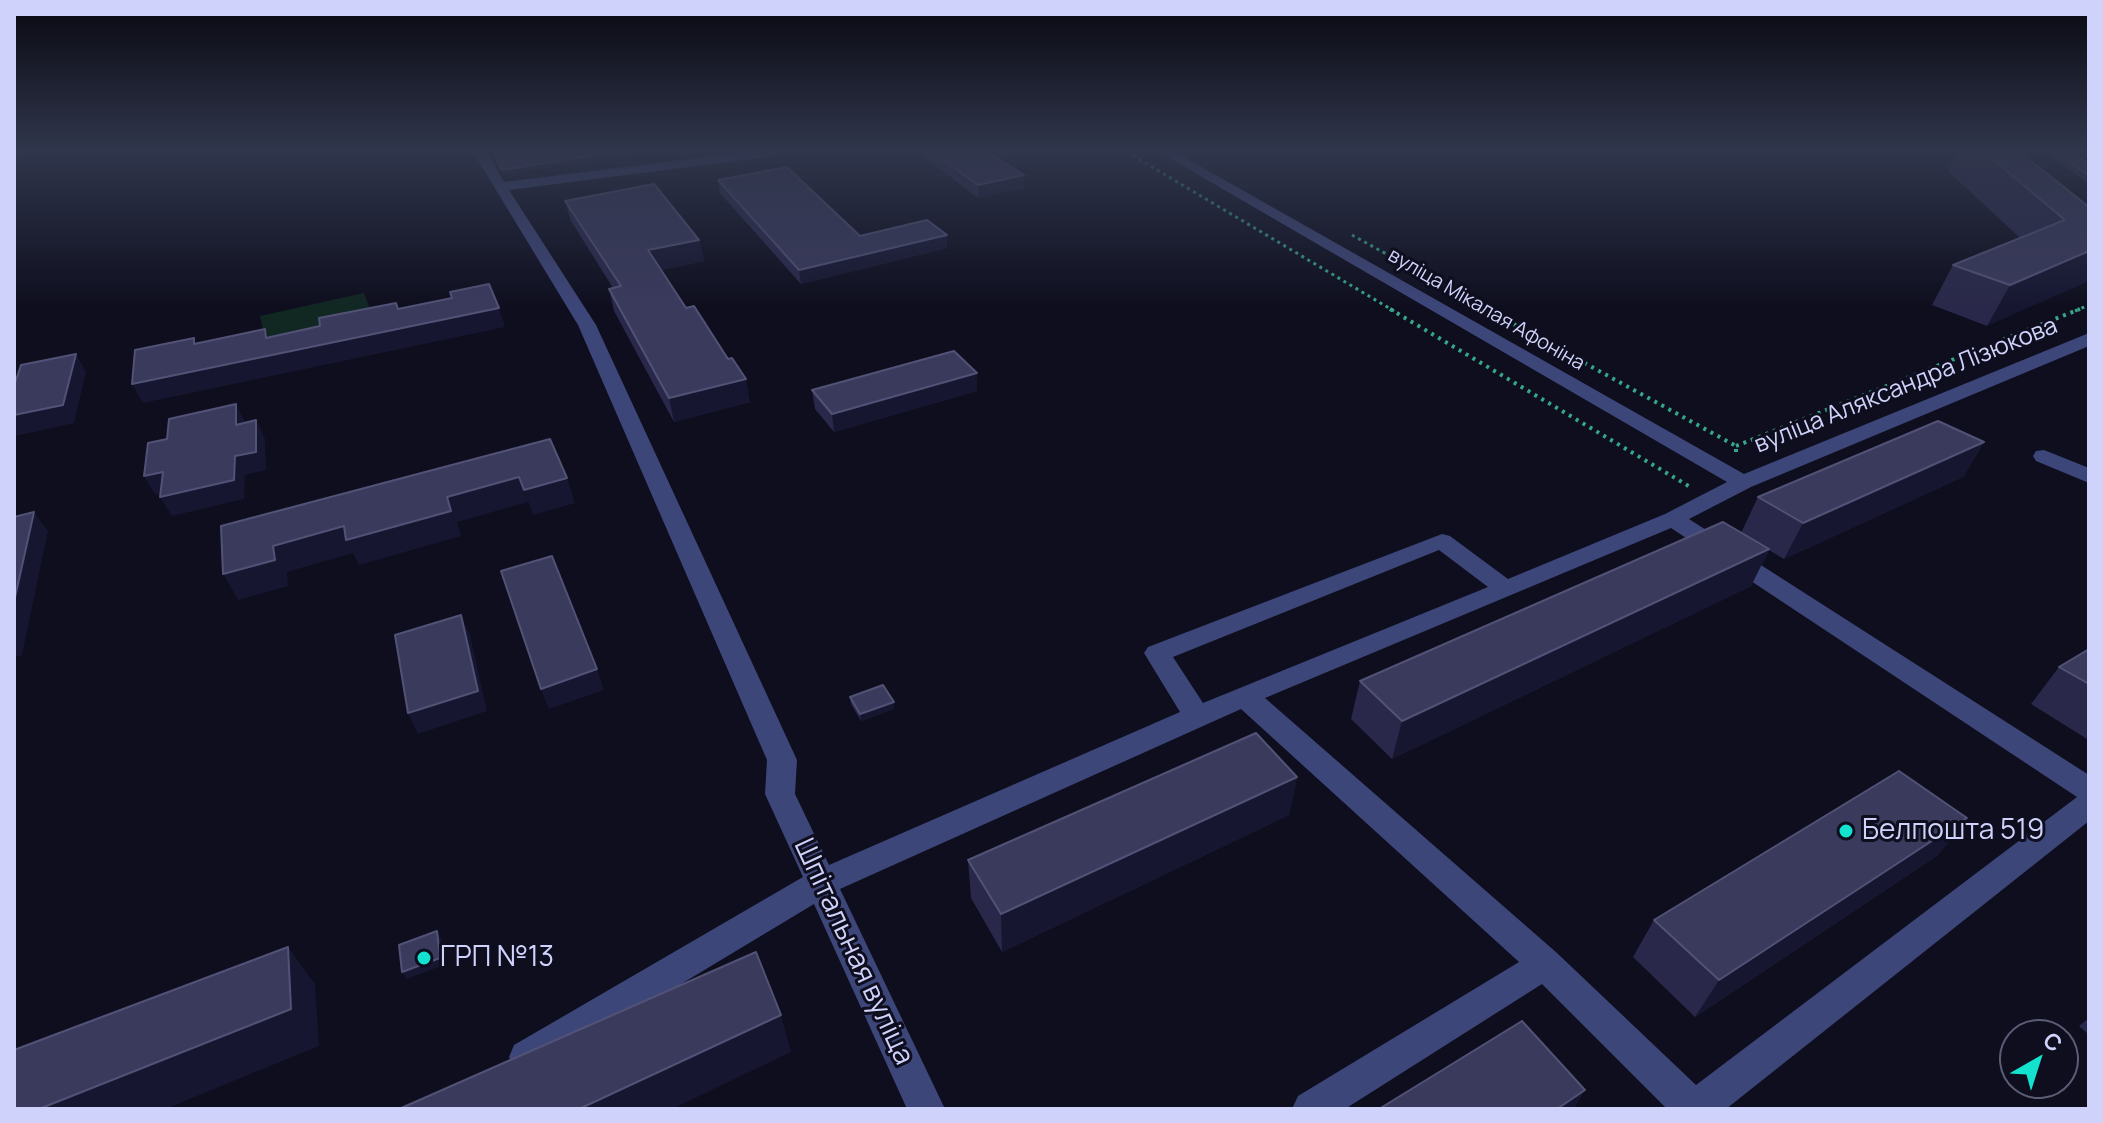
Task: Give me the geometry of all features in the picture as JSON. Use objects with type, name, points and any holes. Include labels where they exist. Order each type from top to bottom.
[{"type":"street","name":"Шпітальная вуліца","points":[[511,204],[587,325],[782,760],[780,794],[926,1109]]},
{"type":"street","name":"вуліца Мікалая Афоніна","points":[[1261,204],[1740,469]]},
{"type":"street","name":"вуліца Аляксандра Лізюкова","points":[[497,1075],[821,883],[1197,716],[1673,519],[1710,499],[1740,469],[2089,339]]},
{"type":"street","points":[[2044,456],[2089,476]]},
{"type":"street","points":[[1673,519],[2089,790]]},
{"type":"street","points":[[1197,716],[1157,653],[1442,541],[1506,589]]},
{"type":"street","points":[[1244,696],[1545,964],[1695,1109],[2089,804]]},
{"type":"street","points":[[1311,1109],[1545,964]]},
{"type":"path","points":[[1215,204],[1710,499]]},
{"type":"path","points":[[1351,235],[1736,446]]},
{"type":"path","points":[[1736,446],[2089,305]]},
{"type":"path","points":[[1736,446],[1740,469]]},
{"type":"green space","points":[[364,293],[372,314],[265,339],[260,316]]},
{"type":"building","points":[[567,204],[670,204],[699,240],[648,250],[686,308],[694,306],[728,359],[732,358],[746,379],[669,398],[609,289],[621,286]]},
{"type":"building","points":[[740,204],[827,204],[860,236],[927,220],[947,235],[799,270]]},
{"type":"building","points":[[2046,204],[2089,207],[2089,251],[2010,285],[1953,265],[2065,220]]},
{"type":"building","points":[[489,284],[499,308],[132,384],[135,350],[194,338],[194,344],[265,329],[266,338],[320,326],[319,318],[396,303],[398,309],[452,298],[450,292]]},
{"type":"building","points":[[954,351],[977,373],[832,414],[812,390]]},
{"type":"building","points":[[76,354],[63,405],[14,415],[14,386],[21,365]]},
{"type":"building","points":[[236,404],[236,425],[256,420],[256,452],[235,456],[234,480],[160,497],[163,472],[144,476],[148,443],[167,439],[169,419]]},
{"type":"building","points":[[1938,421],[1984,442],[1803,523],[1758,497]]},
{"type":"building","points":[[550,439],[567,478],[524,490],[519,477],[447,497],[451,511],[346,540],[344,526],[273,546],[275,560],[223,574],[221,526]]},
{"type":"building","points":[[34,512],[14,602],[14,517]]},
{"type":"building","points":[[1723,522],[1769,549],[1402,721],[1360,681]]},
{"type":"building","points":[[552,556],[597,669],[541,689],[501,571]]},
{"type":"building","points":[[461,615],[478,691],[408,713],[395,635]]},
{"type":"building","points":[[2089,649],[2089,684],[2059,667]]},
{"type":"building","points":[[883,685],[894,702],[860,714],[850,697]]},
{"type":"building","points":[[1256,733],[1297,777],[1001,914],[968,860]]},
{"type":"building","points":[[1899,771],[1967,818],[1719,980],[1654,920]]},
{"type":"building","name":"ГРП №13","points":[[437,931],[440,958],[402,972],[399,945]]},
{"type":"building","points":[[288,947],[291,1009],[39,1109],[14,1109],[14,1050]]},
{"type":"building","points":[[756,952],[781,1015],[579,1109],[399,1109]]},
{"type":"building","points":[[1522,1021],[1585,1090],[1557,1109],[1379,1109]]},
{"type":"place","name":"Белпошта 519","points":[[1846,831]]},
{"type":"place","name":"ГРП №13","points":[[424,958]]}]
